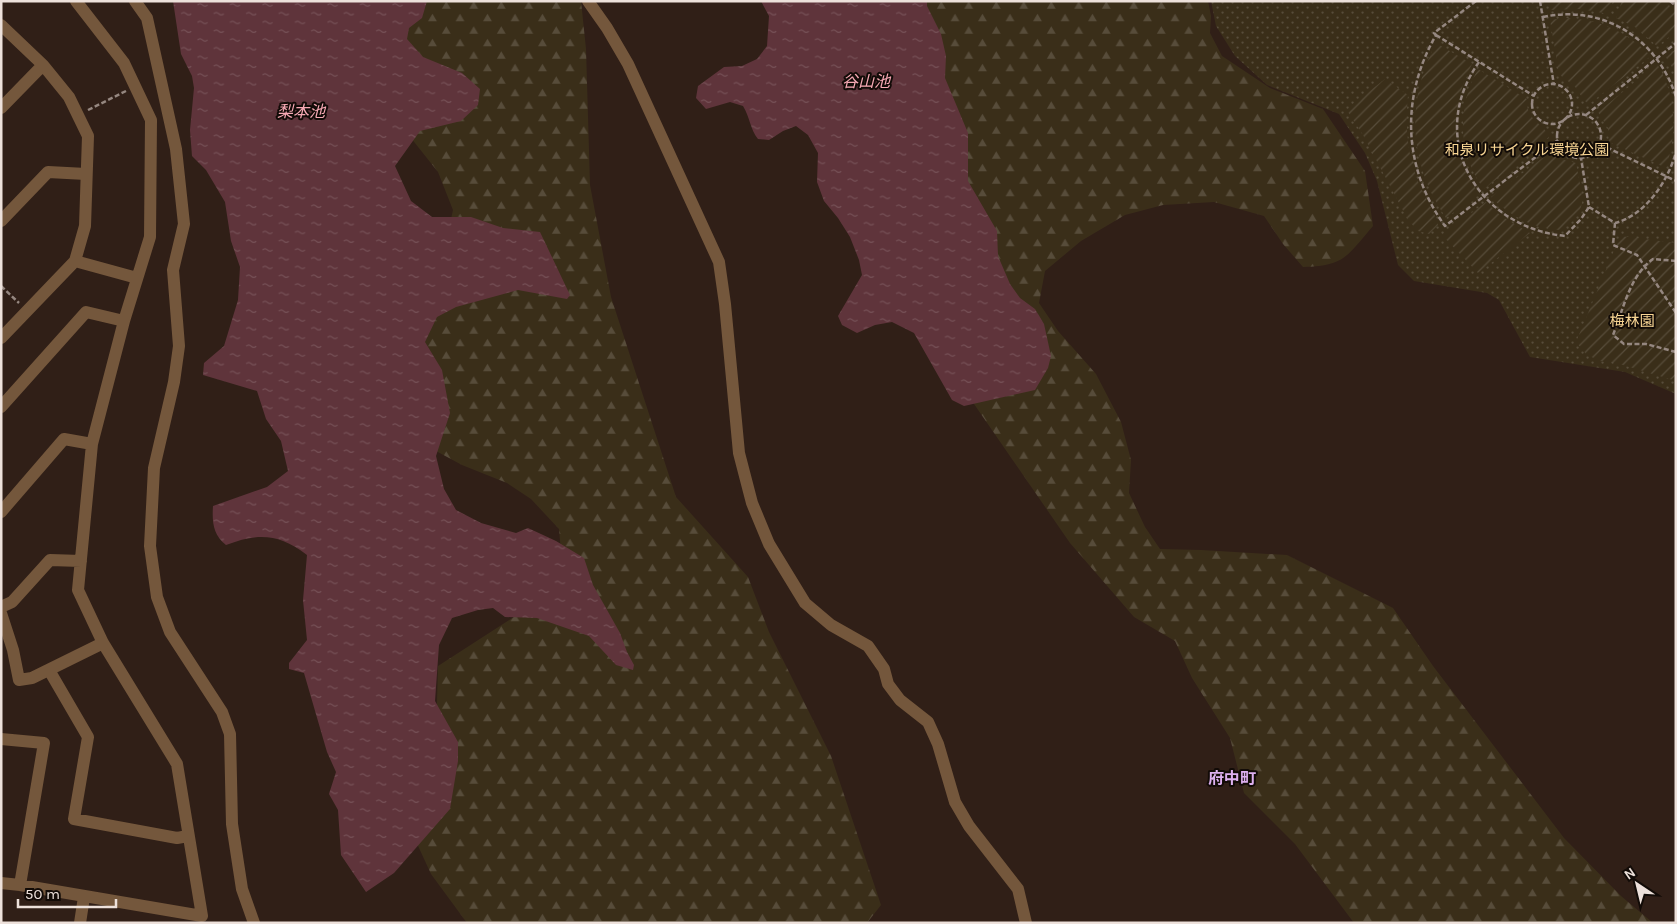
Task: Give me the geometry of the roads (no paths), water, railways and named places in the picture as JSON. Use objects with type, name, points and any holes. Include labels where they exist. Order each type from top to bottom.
[{"type":"street","points":[[1,883],[202,916],[177,764],[103,644],[78,590],[92,444],[124,321],[150,237],[151,120],[124,63],[76,1]]},
{"type":"street","points":[[135,1],[147,18],[176,150],[184,224],[173,270],[179,346],[174,382],[154,468],[150,546],[157,597],[170,632],[222,712],[230,734],[232,824],[242,889],[254,923]]},
{"type":"street","points":[[588,1],[607,28],[628,64],[718,262],[725,304],[739,453],[752,502],[769,544],[805,603],[831,625],[868,646],[884,669],[888,684],[900,700],[928,722],[938,744],[955,802],[969,826],[1018,889],[1026,923]]},
{"type":"street","points":[[1,25],[43,65],[69,97],[88,136],[85,226],[75,261],[1,338]]},
{"type":"street","points":[[1,108],[43,65]]},
{"type":"street","points":[[1,221],[48,172],[86,174]]},
{"type":"street","points":[[75,261],[137,278]]},
{"type":"street","points":[[1,407],[86,312],[124,321]]},
{"type":"street","points":[[1,512],[64,439],[92,444]]},
{"type":"street","points":[[1,608],[12,602],[50,560],[81,562]]},
{"type":"street","points":[[1,613],[13,650],[18,680],[32,678],[103,644]]},
{"type":"street","points":[[49,670],[88,737],[74,819],[177,838],[188,836]]},
{"type":"street","points":[[1,739],[44,743],[20,885]]},
{"type":"street","points":[[80,923],[84,897]]},
{"type":"water","name":"梨本池","points":[[173,1],[427,1],[422,18],[409,28],[407,39],[423,57],[462,73],[480,89],[478,105],[461,121],[420,131],[395,166],[411,201],[432,217],[471,217],[503,228],[540,232],[570,295],[567,299],[518,290],[456,307],[437,317],[425,342],[442,370],[450,413],[436,456],[444,489],[456,510],[481,523],[516,533],[528,528],[556,541],[584,558],[593,585],[620,633],[634,665],[633,670],[616,665],[589,636],[537,618],[505,617],[493,608],[478,610],[452,618],[439,645],[435,701],[458,742],[458,761],[450,809],[394,873],[366,892],[341,855],[338,810],[329,794],[336,772],[327,752],[304,673],[289,669],[289,663],[307,640],[303,600],[307,555],[287,542],[268,537],[248,538],[226,545],[218,537],[214,528],[213,506],[267,487],[288,471],[281,441],[266,419],[257,391],[203,375],[204,363],[224,346],[238,300],[240,267],[231,241],[225,202],[206,170],[192,156],[190,130],[194,88],[192,76],[181,54]]},
{"type":"water","name":"谷山池","points":[[761,1],[927,1],[927,6],[941,34],[946,56],[945,78],[968,133],[968,181],[997,231],[998,256],[1010,284],[1020,298],[1035,309],[1044,324],[1051,356],[1048,368],[1035,390],[964,406],[952,400],[914,333],[892,322],[875,325],[857,333],[842,325],[838,316],[862,275],[859,260],[850,237],[824,201],[817,182],[818,153],[808,135],[796,126],[783,131],[769,140],[758,139],[743,106],[730,102],[706,109],[696,98],[698,86],[724,67],[742,66],[757,59],[767,46],[769,16]]},
{"type":"district","name":"府中町","points":[[1232,778]]},
{"type":"park label","name":"和泉リサイクル環境公園","points":[[1527,150]]},
{"type":"park label","name":"梅林園","points":[[1632,321]]}]
